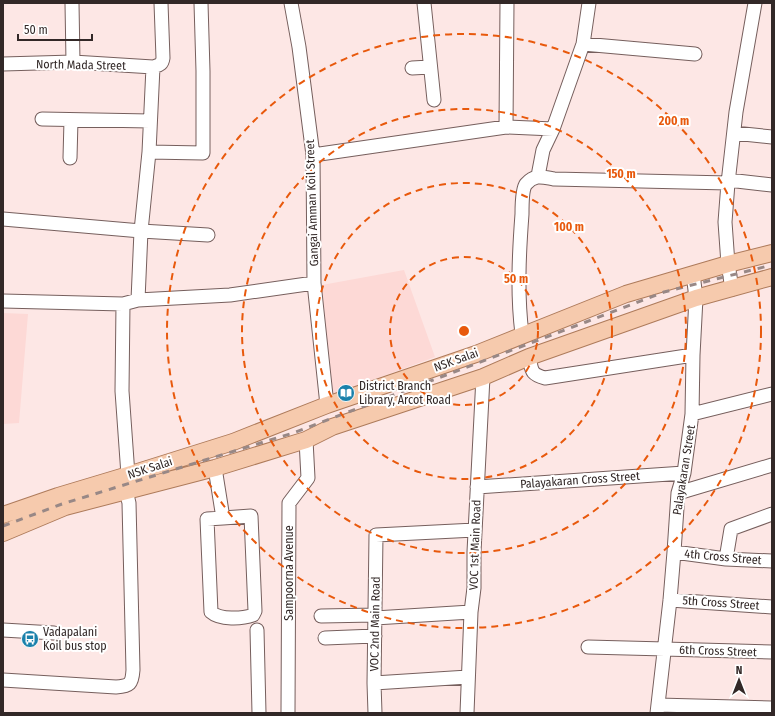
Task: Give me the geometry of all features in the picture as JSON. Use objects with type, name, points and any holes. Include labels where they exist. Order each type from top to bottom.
[{"type":"main road","name":"NSK Salai","points":[[3,515],[58,496],[233,442],[328,405],[476,354],[522,334],[626,294],[728,264],[771,255]]},
{"type":"main road","points":[[3,533],[65,507],[215,468],[306,440],[332,427],[483,377],[529,357],[696,298],[772,277]]},
{"type":"main road","points":[[277,424],[282,447]]},
{"type":"street","points":[[72,3],[73,62]]},
{"type":"street","points":[[138,300],[141,231],[149,152],[150,121],[156,66],[162,62],[163,58],[161,3]]},
{"type":"street","points":[[149,152],[203,153],[201,3]]},
{"type":"street","name":"Gangai Amman Koil Street","points":[[291,3],[299,47],[313,155],[314,283],[328,405]]},
{"type":"street","points":[[424,3],[434,100]]},
{"type":"street","points":[[506,127],[507,3]]},
{"type":"street","points":[[538,176],[543,150],[553,129],[584,44],[589,3]]},
{"type":"street","points":[[732,289],[728,264],[725,222],[728,181],[736,112],[755,3]]},
{"type":"street","points":[[584,44],[695,54]]},
{"type":"street","name":"North Mada Street","points":[[3,64],[73,62],[156,66]]},
{"type":"street","points":[[412,68],[430,67]]},
{"type":"street","points":[[42,119],[150,121]]},
{"type":"street","points":[[70,158],[71,120]]},
{"type":"street","points":[[313,155],[425,140],[506,127],[553,129]]},
{"type":"street","points":[[734,133],[772,137]]},
{"type":"street","points":[[522,334],[519,312],[519,266],[522,207],[525,186],[531,180],[538,176],[554,178],[728,181],[772,185]]},
{"type":"street","points":[[3,219],[141,231],[208,235]]},
{"type":"street","name":"Palayakaran Street","points":[[658,709],[670,600],[678,493],[684,473],[692,414],[696,298],[693,274]]},
{"type":"street","points":[[3,301],[124,304],[138,300],[230,294],[314,283]]},
{"type":"street","points":[[124,304],[122,391],[128,475]]},
{"type":"street","points":[[529,357],[532,372],[537,376],[545,378],[693,355]]},
{"type":"street","name":"VOC 1st Main Road","points":[[467,713],[483,377]]},
{"type":"street","points":[[692,414],[772,394]]},
{"type":"street","name":"Sampoorna Avenue","points":[[288,713],[289,503],[308,478],[306,440]]},
{"type":"street","points":[[678,493],[772,465]]},
{"type":"street","points":[[215,468],[223,518]]},
{"type":"street","name":"Palayakaran Cross Street","points":[[477,487],[684,473]]},
{"type":"street","points":[[3,680],[116,687],[124,687],[129,685],[132,681],[129,503],[126,491]]},
{"type":"street","points":[[726,559],[730,528],[772,514]]},
{"type":"street","points":[[251,516],[255,611],[253,615],[246,617],[225,618],[215,616],[211,612],[206,519],[223,518],[251,516]]},
{"type":"street","name":"VOC 2nd Main Road","points":[[375,713],[376,535],[475,530]]},
{"type":"street","name":"4th Cross Street","points":[[674,552],[726,559],[772,560]]},
{"type":"street","name":"5th Cross Street","points":[[670,600],[772,607]]},
{"type":"street","points":[[321,616],[375,616],[471,612]]},
{"type":"street","points":[[3,630],[54,633]]},
{"type":"street","points":[[257,630],[259,713]]},
{"type":"street","points":[[325,638],[375,636]]},
{"type":"street","name":"6th Cross Street","points":[[588,647],[772,652]]},
{"type":"street","points":[[374,683],[468,677]]},
{"type":"street","points":[[658,709],[772,708]]},
{"type":"shaded area","points":[[404,270],[435,357],[332,395],[322,285]]},
{"type":"shaded area","points":[[3,313],[28,314],[19,423],[3,424]]},
{"type":"railway","points":[[3,526],[62,504],[293,433],[664,292],[772,265]]},
{"type":"place","name":"District Branch Library, Arcot Road","points":[[346,393]]},
{"type":"place","name":"Vadapalani Koil bus stop","points":[[30,639]]}]
